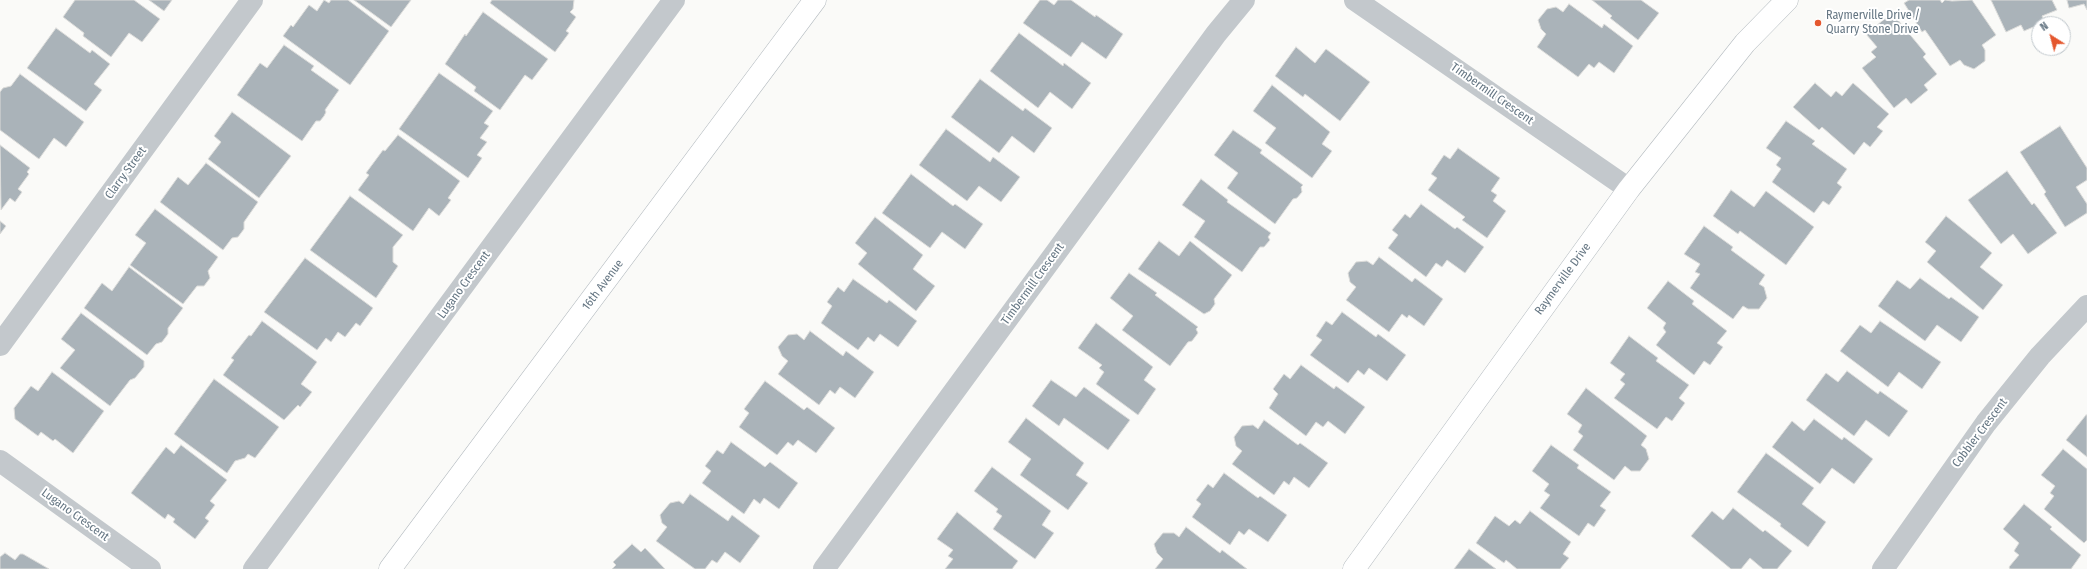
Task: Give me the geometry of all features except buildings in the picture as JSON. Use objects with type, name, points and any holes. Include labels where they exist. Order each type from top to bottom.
[{"type":"street","name":"Clarry Street","points":[[0,345],[252,0]]},
{"type":"street","name":"Lugano Crescent","points":[[254,569],[674,0]]},
{"type":"street","name":"16th Avenue","points":[[390,569],[815,0]]},
{"type":"street","name":"Timbermill Crescent","points":[[824,569],[1211,41],[1244,0]]},
{"type":"street","name":"Timbermill Crescent","points":[[1355,0],[1629,189]]},
{"type":"street","name":"Raymerville Drive","points":[[1354,569],[1629,189],[1745,43],[1787,0]]},
{"type":"street","name":"Cobbler Crescent","points":[[1883,569],[1986,423],[2040,356],[2087,306]]},
{"type":"street","name":"Lugano Crescent","points":[[0,462],[150,569]]},
{"type":"place","name":"Raymerville Drive / Quarry Stone Drive","points":[[1818,23]]}]
